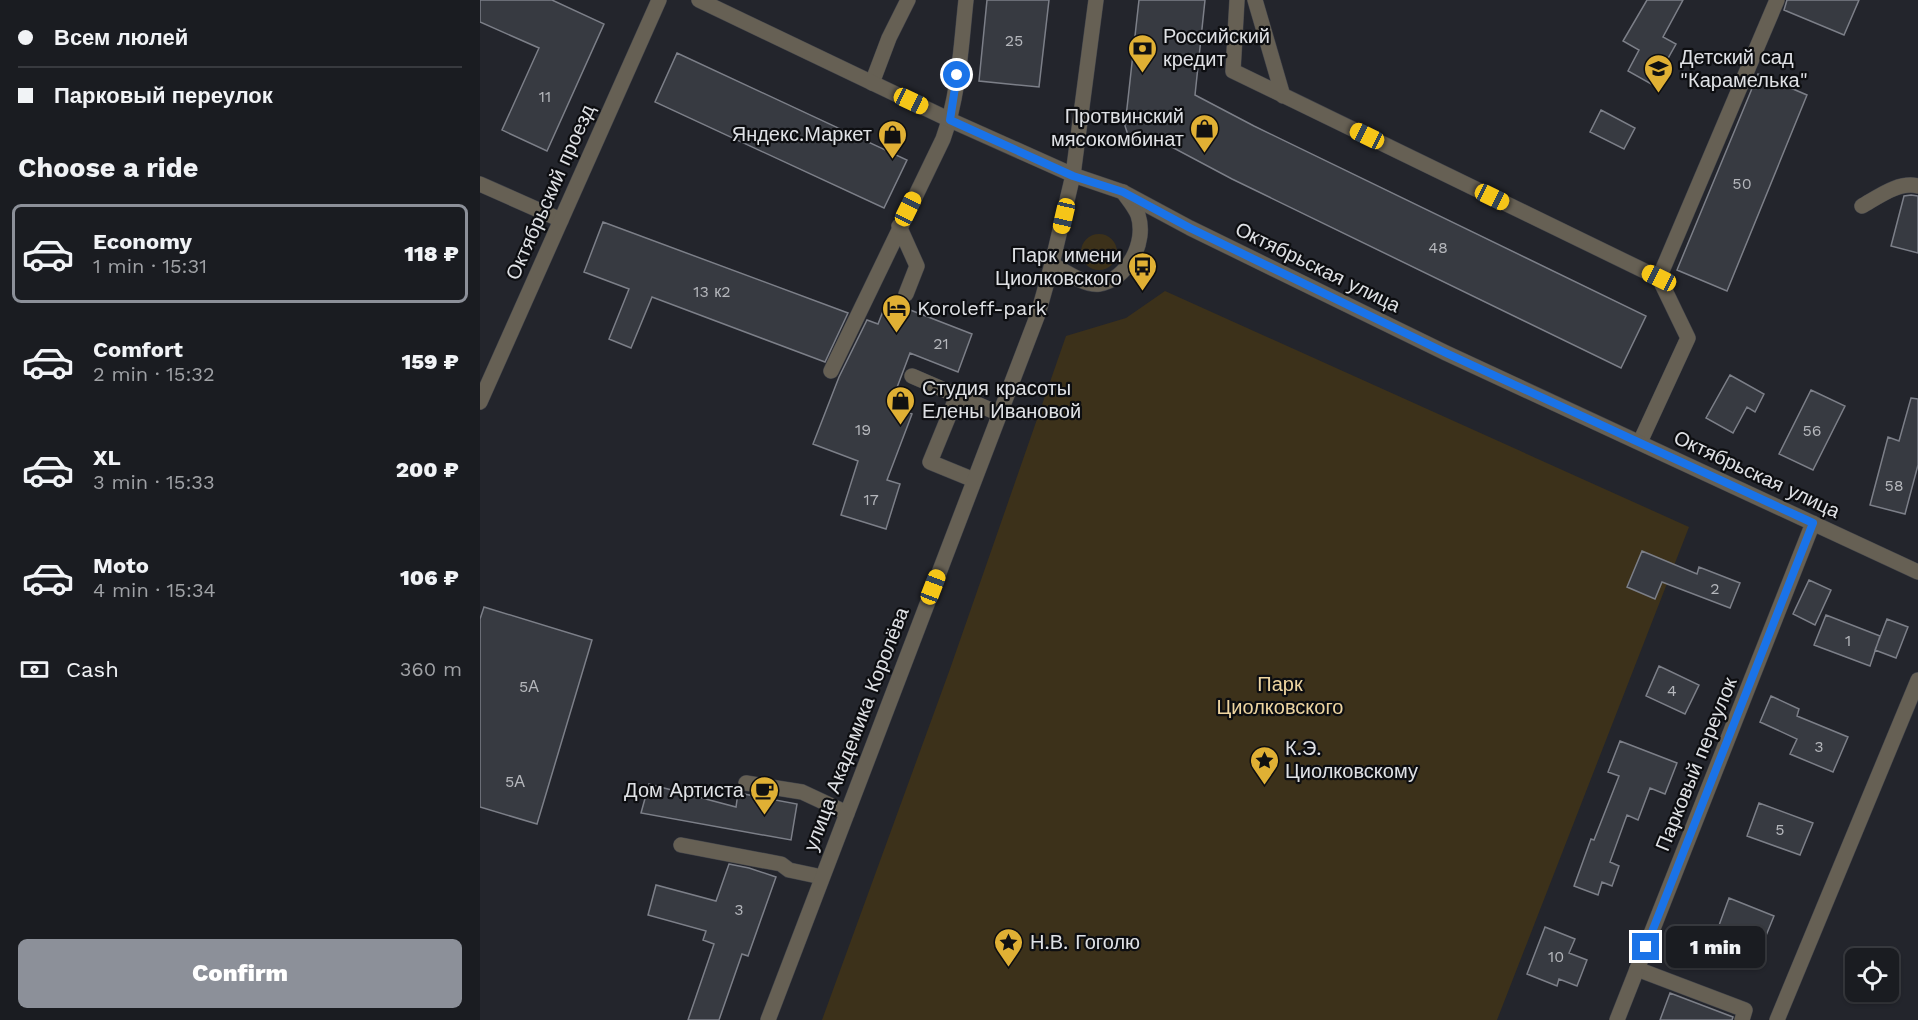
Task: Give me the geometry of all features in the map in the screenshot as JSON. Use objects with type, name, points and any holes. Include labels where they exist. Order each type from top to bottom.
[{"type":"street","name":"Октябрьский проезд","points":[[481,395],[659,0]]},
{"type":"street","name":"Октябрьская улица","points":[[699,0],[721,4],[872,83],[1073,176],[1123,192],[1190,228],[1446,353],[1918,571]]},
{"type":"street","points":[[872,83],[889,38],[908,0]]},
{"type":"street","points":[[831,371],[899,226],[943,139],[950,120],[966,0]]},
{"type":"street","name":"улица Академика Королёва","points":[[768,1020],[1038,314],[1073,176],[1096,0]]},
{"type":"street","points":[[1237,0],[1233,71],[1659,278],[1688,338],[1640,442]]},
{"type":"street","points":[[1256,0],[1283,96]]},
{"type":"street","points":[[1659,278],[1777,0]]},
{"type":"street","points":[[480,184],[561,220]]},
{"type":"street","points":[[1862,206],[1887,192],[1909,184],[1918,186]]},
{"type":"street","points":[[1052,264],[1074,278],[1098,284],[1116,276],[1132,260],[1140,239],[1138,216],[1123,192]]},
{"type":"street","points":[[899,226],[917,266],[906,294]]},
{"type":"street","points":[[912,376],[1000,414]]},
{"type":"street","points":[[957,396],[930,462],[974,480]]},
{"type":"street","name":"Парковый переулок","points":[[1617,1020],[1813,523]]},
{"type":"street","points":[[1777,1020],[1918,680]]},
{"type":"street","points":[[746,783],[802,792],[847,813]]},
{"type":"street","points":[[681,845],[781,864],[789,870],[822,877]]},
{"type":"street","points":[[1637,969],[1745,1010],[1742,1020]]},
{"type":"green space","points":[[1099,234],[1112,239],[1117,252],[1112,265],[1099,270],[1086,265],[1081,252],[1086,239]]},
{"type":"green space","name":"Парк Циолковского","points":[[1165,291],[1689,527],[1497,1020],[822,1020],[950,669],[1066,336],[1126,318]]},
{"type":"building","points":[[480,0],[552,0],[604,24],[547,151],[502,130],[539,48],[480,22]]},
{"type":"building","points":[[987,0],[1049,0],[1039,87],[979,81]]},
{"type":"building","points":[[1139,0],[1205,0],[1195,95],[1254,126],[1646,316],[1621,368],[1232,179],[1155,138],[1142,142],[1133,139],[1128,135],[1125,126]]},
{"type":"building","points":[[1647,0],[1683,0],[1663,37],[1676,44],[1653,85],[1628,71],[1639,50],[1623,41]]},
{"type":"building","points":[[1787,0],[1859,0],[1844,35],[1784,10]]},
{"type":"building","points":[[677,53],[907,160],[884,208],[655,102]]},
{"type":"building","points":[[1758,74],[1807,95],[1727,291],[1677,270]]},
{"type":"building","points":[[1601,110],[1635,128],[1624,149],[1590,132]]},
{"type":"building","points":[[1904,196],[1918,196],[1918,253],[1891,246]]},
{"type":"building","points":[[603,222],[848,313],[825,362],[652,297],[631,348],[609,339],[629,289],[584,272]]},
{"type":"building","points":[[887,301],[972,334],[958,372],[910,353],[890,406],[912,414],[887,480],[900,484],[886,529],[841,515],[858,461],[813,444],[839,377],[867,320],[878,324]]},
{"type":"building","points":[[1730,375],[1764,394],[1755,412],[1747,407],[1733,433],[1706,418]]},
{"type":"building","points":[[1811,390],[1845,406],[1813,470],[1779,454]]},
{"type":"building","points":[[1911,398],[1918,399],[1918,465],[1905,514],[1870,505],[1888,437],[1899,441]]},
{"type":"building","points":[[1642,551],[1697,574],[1699,567],[1740,583],[1730,608],[1662,582],[1655,599],[1627,587]]},
{"type":"building","points":[[1809,580],[1831,590],[1815,625],[1793,614]]},
{"type":"building","points":[[484,607],[592,640],[537,824],[480,807],[480,619]]},
{"type":"building","points":[[1826,615],[1880,636],[1870,666],[1814,645]]},
{"type":"building","points":[[1887,619],[1908,627],[1896,658],[1875,650]]},
{"type":"building","points":[[1659,666],[1699,685],[1685,714],[1646,696]]},
{"type":"building","points":[[1771,696],[1799,709],[1797,716],[1848,737],[1833,772],[1790,754],[1797,739],[1760,722]]},
{"type":"building","points":[[1620,741],[1677,763],[1665,794],[1650,788],[1638,820],[1627,815],[1610,862],[1619,866],[1612,886],[1602,882],[1598,895],[1574,886],[1591,839],[1594,840],[1619,776],[1608,772]]},
{"type":"building","points":[[649,784],[736,807],[738,793],[797,804],[791,840],[641,813]]},
{"type":"building","points":[[1759,803],[1813,823],[1800,855],[1747,836]]},
{"type":"building","points":[[729,864],[776,877],[748,956],[742,954],[719,1020],[688,1020],[714,944],[703,940],[706,931],[648,915],[656,885],[716,901]]},
{"type":"building","points":[[1729,898],[1774,916],[1754,965],[1733,957],[1741,937],[1718,928]]},
{"type":"building","points":[[1545,927],[1575,939],[1569,953],[1587,960],[1577,986],[1559,979],[1557,986],[1527,974]]},
{"type":"building","points":[[1670,993],[1733,1017],[1732,1020],[1660,1020]]},
{"type":"place","name":"Российский кредит","points":[[1142,74]]},
{"type":"place","name":"Детский сад \"Карамелька\"","points":[[1659,94]]},
{"type":"place","name":"Протвинский мясокомбинат","points":[[1205,154]]},
{"type":"place","name":"Яндекс.Маркет","points":[[893,160]]},
{"type":"place","name":"Парк имени Циолковского","points":[[1143,292]]},
{"type":"place","name":"Koroleff-park","points":[[896,334]]},
{"type":"place","name":"Студия красоты Елены Ивановой","points":[[901,426]]},
{"type":"place","name":"К.Э. Циолковскому","points":[[1264,786]]},
{"type":"place","name":"Дом Артиста","points":[[765,816]]},
{"type":"place","name":"Н.В. Гоголю","points":[[1009,968]]},
{"type":"route","points":[[957,75],[950,120],[1073,176],[1123,192],[1190,228],[1446,353],[1813,523],[1646,947]]}]
